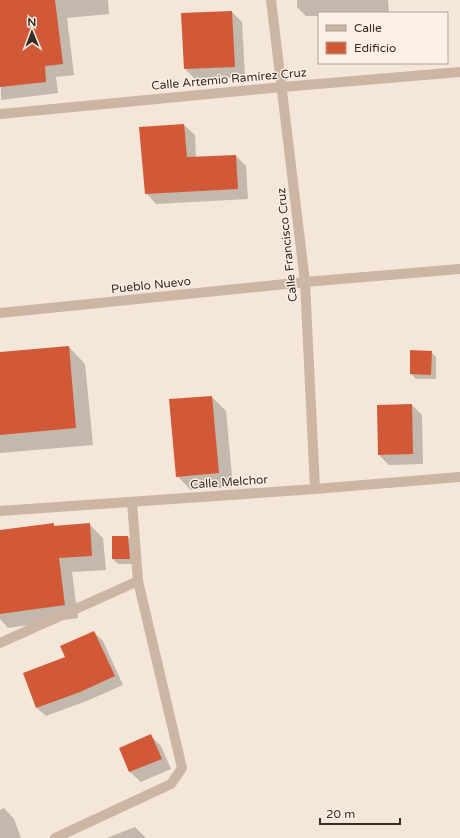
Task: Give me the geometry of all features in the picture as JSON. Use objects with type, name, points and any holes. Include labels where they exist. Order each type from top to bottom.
[{"type":"street","name":"Calle Francisco Cruz","points":[[271,0],[306,282],[315,489]]},
{"type":"street","name":"Calle Artemio Ramírez Cruz","points":[[0,114],[282,87],[460,72]]},
{"type":"street","name":"Pueblo Nuevo","points":[[0,313],[306,282],[460,269]]},
{"type":"street","name":"Calle Melchor","points":[[0,511],[315,489],[460,477]]},
{"type":"street","points":[[55,838],[171,784],[182,768],[138,581],[132,502]]},
{"type":"street","points":[[0,643],[138,581]]},
{"type":"building","points":[[0,0],[55,0],[63,64],[45,66],[46,82],[0,87]]},
{"type":"building","points":[[232,11],[235,67],[184,69],[181,13]]},
{"type":"building","points":[[184,124],[187,157],[236,155],[238,189],[145,194],[139,127]]},
{"type":"building","points":[[69,346],[76,428],[0,435],[0,352]]},
{"type":"building","points":[[410,350],[432,351],[431,375],[410,374]]},
{"type":"building","points":[[212,396],[219,473],[176,477],[169,399]]},
{"type":"building","points":[[412,404],[413,454],[378,455],[377,405]]},
{"type":"building","points":[[54,523],[54,526],[90,523],[92,556],[59,558],[65,605],[0,614],[0,530]]},
{"type":"building","points":[[112,536],[128,536],[130,559],[112,559]]},
{"type":"building","points":[[94,631],[115,676],[80,692],[36,708],[23,673],[65,657],[60,646]]},
{"type":"building","points":[[151,734],[162,759],[129,772],[119,748]]}]
